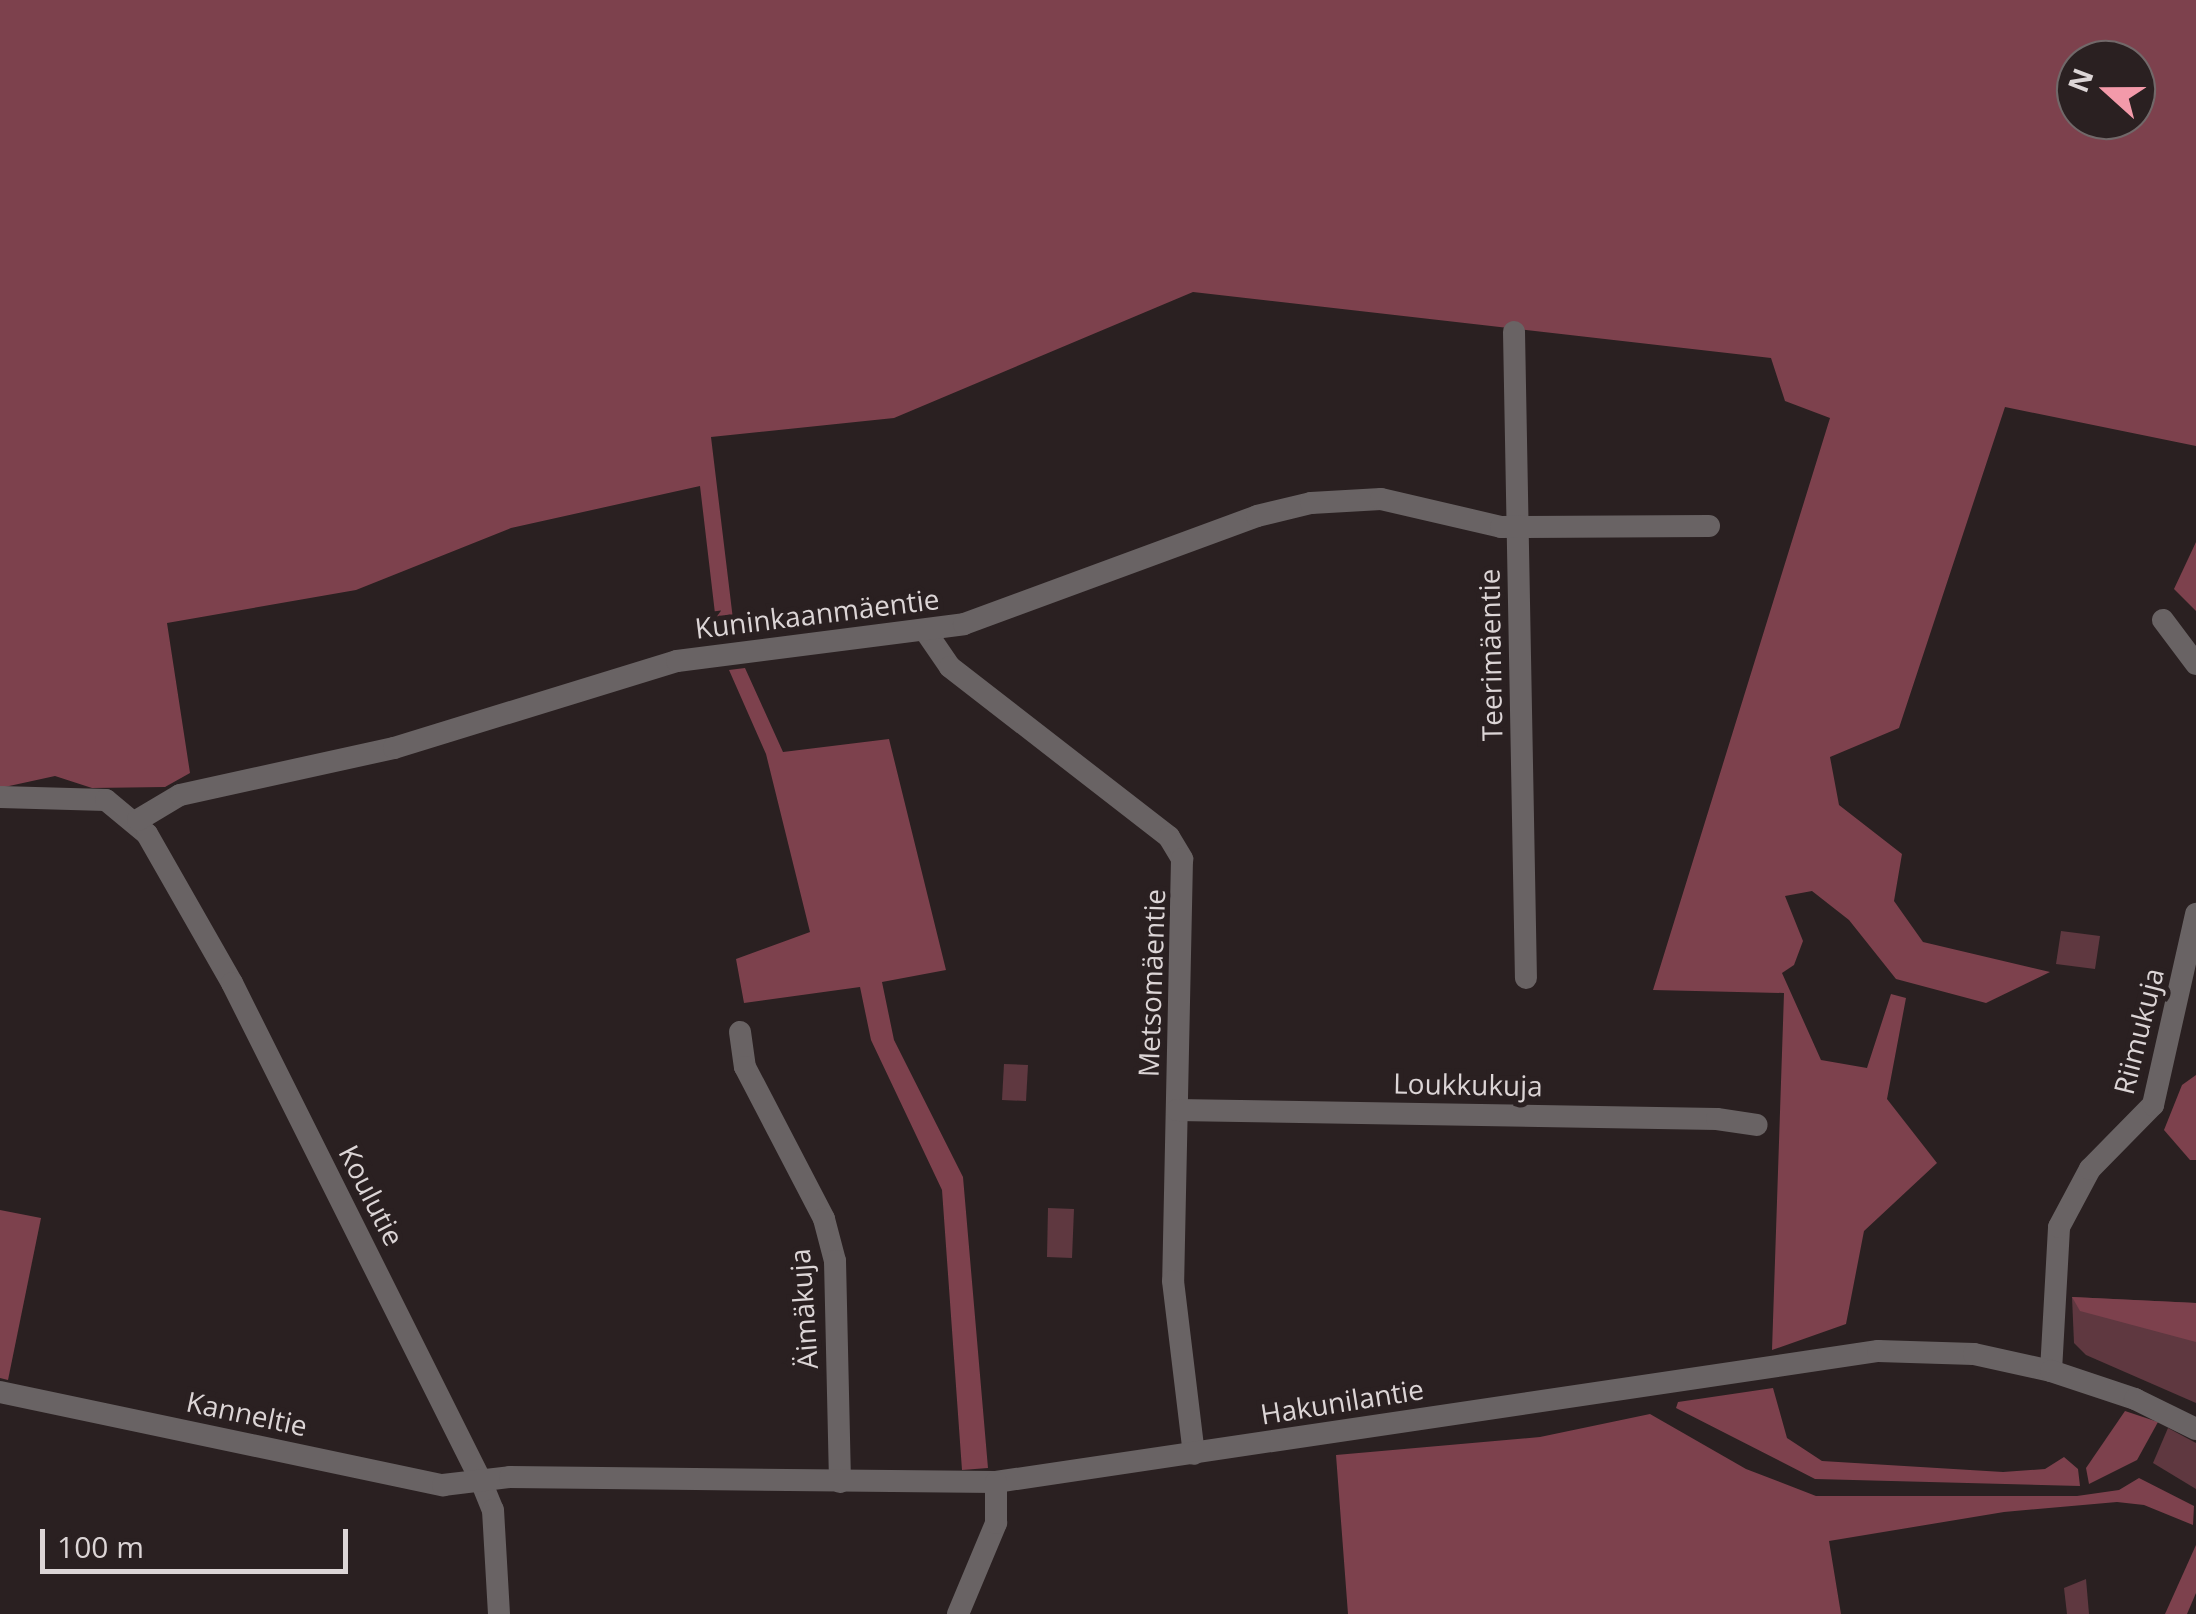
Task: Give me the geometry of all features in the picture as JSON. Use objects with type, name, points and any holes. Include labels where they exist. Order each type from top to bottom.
[{"type":"street","name":"Teerimäentie","points":[[1514,332],[1526,978]]},
{"type":"street","name":"Kuninkaanmäentie","points":[[138,820],[180,795],[375,753],[678,661],[832,638],[926,632],[1033,604],[1257,516],[1312,504],[1380,500],[1518,527],[1709,526]]},
{"type":"street","points":[[2163,620],[2196,664]]},
{"type":"street","name":"Metsomäentie","points":[[926,632],[950,667],[1177,847],[1184,868],[1173,1281],[1194,1454]]},
{"type":"street","points":[[0,797],[106,800],[138,820]]},
{"type":"street","name":"Koulutie","points":[[138,820],[232,983],[481,1481],[493,1510],[499,1614]]},
{"type":"street","name":"Riimukuja","points":[[2051,1371],[2059,1227],[2090,1169],[2153,1105],[2196,914]]},
{"type":"street","name":"Äimäkuja","points":[[740,1032],[745,1067],[824,1219],[835,1261],[840,1482]]},
{"type":"street","name":"Loukkukuja","points":[[1178,1110],[1698,1118],[1757,1125]]},
{"type":"street","name":"Hakunilantie","points":[[481,1481],[996,1482],[1850,1353],[1934,1351],[2051,1371],[2134,1399],[2196,1430]]},
{"type":"street","name":"Kanneltie","points":[[0,1392],[443,1485],[481,1481]]},
{"type":"street","points":[[958,1614],[996,1523],[996,1482]]},
{"type":"shaded area","points":[[0,0],[2196,0],[2196,446],[2005,407],[1899,728],[1830,757],[1839,805],[1902,854],[1894,901],[1923,942],[2050,972],[1986,1003],[1896,979],[1849,920],[1812,891],[1785,896],[1803,941],[1794,965],[1782,973],[1821,1060],[1867,1068],[1891,994],[1906,998],[1887,1099],[1937,1163],[1864,1231],[1846,1324],[1772,1350],[1784,993],[1653,990],[1830,418],[1785,401],[1771,358],[1193,292],[894,418],[711,437],[735,636],[718,639],[700,486],[511,528],[356,590],[167,623],[190,773],[165,787],[92,788],[55,776],[0,788]]},
{"type":"shaded area","points":[[2196,542],[2196,611],[2174,589]]},
{"type":"shaded area","points":[[745,668],[783,752],[889,739],[946,970],[882,982],[894,1040],[963,1177],[988,1468],[962,1470],[942,1190],[871,1040],[860,987],[744,1003],[736,959],[810,932],[766,754],[729,670]]},
{"type":"shaded area","points":[[2061,931],[2100,936],[2095,969],[2056,964]]},
{"type":"shaded area","points":[[1004,1064],[1028,1065],[1026,1101],[1002,1100]]},
{"type":"shaded area","points":[[2196,1075],[2196,1160],[2190,1160],[2164,1130],[2182,1085]]},
{"type":"shaded area","points":[[1048,1208],[1074,1209],[1072,1258],[1047,1257]]},
{"type":"shaded area","points":[[0,1210],[41,1218],[8,1380],[0,1378]]},
{"type":"shaded area","points":[[2072,1297],[2196,1303],[2196,1403],[2086,1355],[2074,1343]]},
{"type":"shaded area","points":[[2072,1297],[2196,1303],[2196,1342],[2080,1311]]},
{"type":"shaded area","points":[[1773,1388],[1787,1438],[1822,1461],[2003,1472],[2045,1469],[2064,1457],[2078,1469],[2080,1486],[1815,1479],[1676,1408],[1678,1402]]},
{"type":"shaded area","points":[[2125,1411],[2158,1422],[2137,1460],[2089,1484],[2086,1468]]},
{"type":"shaded area","points":[[1650,1414],[1746,1469],[1816,1496],[2077,1496],[2119,1490],[2139,1478],[2194,1506],[2193,1525],[2144,1505],[2117,1502],[2004,1512],[1829,1541],[1841,1614],[1348,1614],[1336,1455],[1540,1437]]},
{"type":"shaded area","points":[[2168,1428],[2196,1443],[2196,1489],[2153,1463]]},
{"type":"shaded area","points":[[2196,1545],[2196,1593],[2187,1614],[2165,1614]]},
{"type":"shaded area","points":[[2086,1579],[2089,1614],[2067,1614],[2064,1588]]}]
